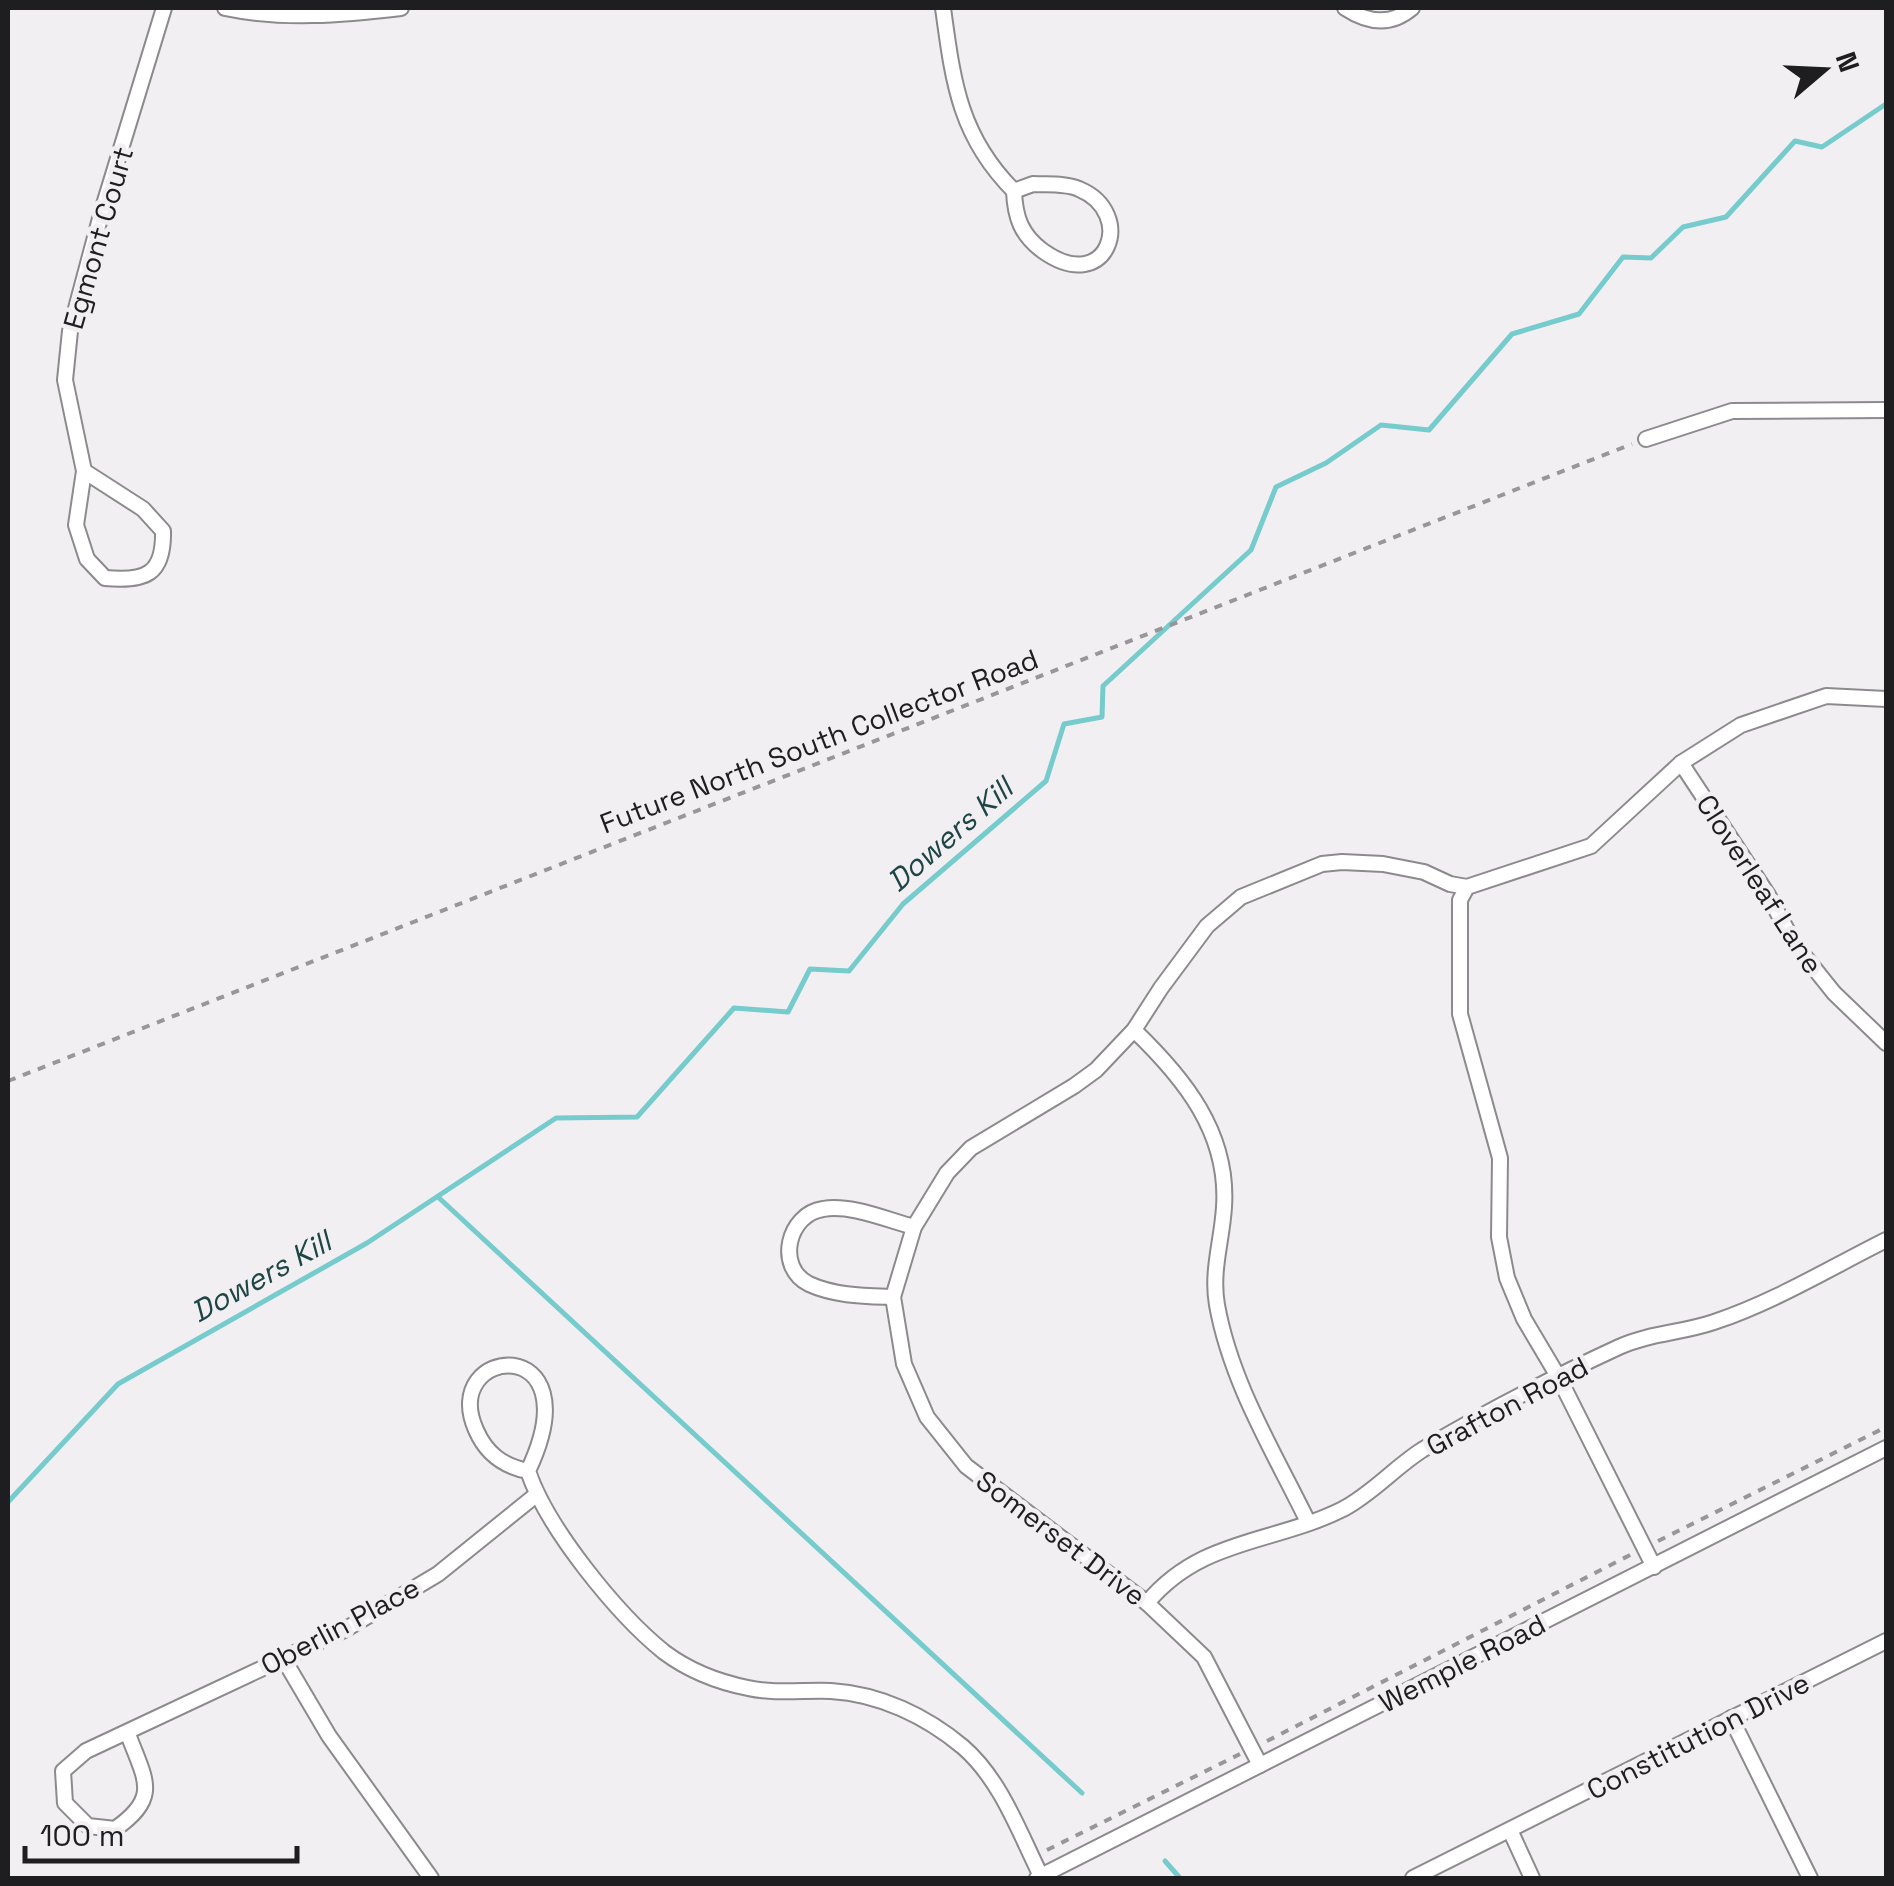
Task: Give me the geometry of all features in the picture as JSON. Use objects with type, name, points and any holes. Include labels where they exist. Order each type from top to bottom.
[{"type":"street","name":"Egmont Court","points":[[84,471],[143,508],[163,530],[164,555],[148,576],[129,580],[106,578],[87,559],[76,525],[84,471],[66,380],[70,332],[164,8]]},
{"type":"street","points":[[225,8],[291,15],[400,8]]},
{"type":"street","points":[[943,8],[952,74],[965,118],[978,149],[1014,191],[1020,228],[1031,242],[1060,263],[1084,265],[1106,253],[1111,239],[1110,223],[1094,197],[1076,187],[1033,184],[1014,191]]},
{"type":"street","points":[[1345,8],[1370,20],[1385,22],[1412,8]]},
{"type":"street","points":[[1646,439],[1732,411],[1886,410]]},
{"type":"street","points":[[1654,1567],[1559,1378],[1524,1319],[1501,1257],[1500,1158],[1460,1014],[1460,900],[1467,887],[1591,846],[1682,763],[1741,724],[1826,696],[1886,698]]},
{"type":"street","name":"Cloverleaf Lane","points":[[1682,763],[1768,895],[1794,943],[1834,994],[1886,1043]]},
{"type":"street","name":"Somerset Drive","points":[[1260,1765],[1204,1658],[1147,1602],[966,1466],[927,1417],[904,1364],[893,1297],[914,1227],[938,1186],[971,1148],[1096,1070],[1134,1030],[1207,926],[1241,897],[1322,864],[1383,864],[1467,887]]},
{"type":"street","points":[[1134,1030],[1185,1083],[1216,1146],[1224,1206],[1214,1276],[1229,1357],[1308,1522]]},
{"type":"street","points":[[893,1297],[854,1296],[810,1284],[793,1268],[789,1240],[808,1214],[827,1208],[914,1227]]},
{"type":"street","name":"Grafton Road","points":[[1147,1602],[1165,1581],[1196,1561],[1222,1548],[1308,1522],[1356,1502],[1420,1452],[1559,1378],[1648,1336],[1716,1322],[1886,1240]]},
{"type":"street","points":[[528,1471],[492,1456],[468,1409],[478,1377],[498,1368],[526,1370],[540,1382],[544,1392],[544,1425],[528,1471],[536,1496],[610,1595],[666,1653],[693,1670],[752,1689],[837,1692],[876,1699],[906,1710],[942,1732],[982,1765],[1039,1877]]},
{"type":"street","name":"Wemple Road","points":[[1039,1877],[1886,1448]]},
{"type":"street","name":"Oberlin Place","points":[[128,1734],[147,1786],[139,1812],[115,1829],[88,1826],[66,1803],[63,1770],[86,1752],[346,1630],[438,1574],[536,1496]]},
{"type":"street","name":"Constitution Drive","points":[[1413,1878],[1886,1642]]},
{"type":"street","points":[[284,1658],[329,1736],[431,1878]]},
{"type":"street","points":[[1732,1718],[1810,1878]]},
{"type":"street","points":[[1510,1830],[1532,1878]]},
{"type":"path","name":"Future North South Collector Road","points":[[8,1081],[1646,439]]},
{"type":"path","points":[[1032,1857],[1886,1427]]},
{"type":"waterway","name":"Dowers Kill","points":[[8,1502],[118,1384],[367,1243],[556,1118],[637,1117],[734,1008],[788,1012],[810,969],[849,971],[903,904],[1046,781],[1064,724],[1102,717],[1103,686],[1251,550],[1276,487],[1326,463],[1381,425],[1429,430],[1512,334],[1579,314],[1623,257],[1651,258],[1683,227],[1726,217],[1795,141],[1822,147],[1886,104]]},
{"type":"waterway","points":[[438,1197],[1082,1793]]},
{"type":"waterway","points":[[1165,1861],[1180,1878]]}]
